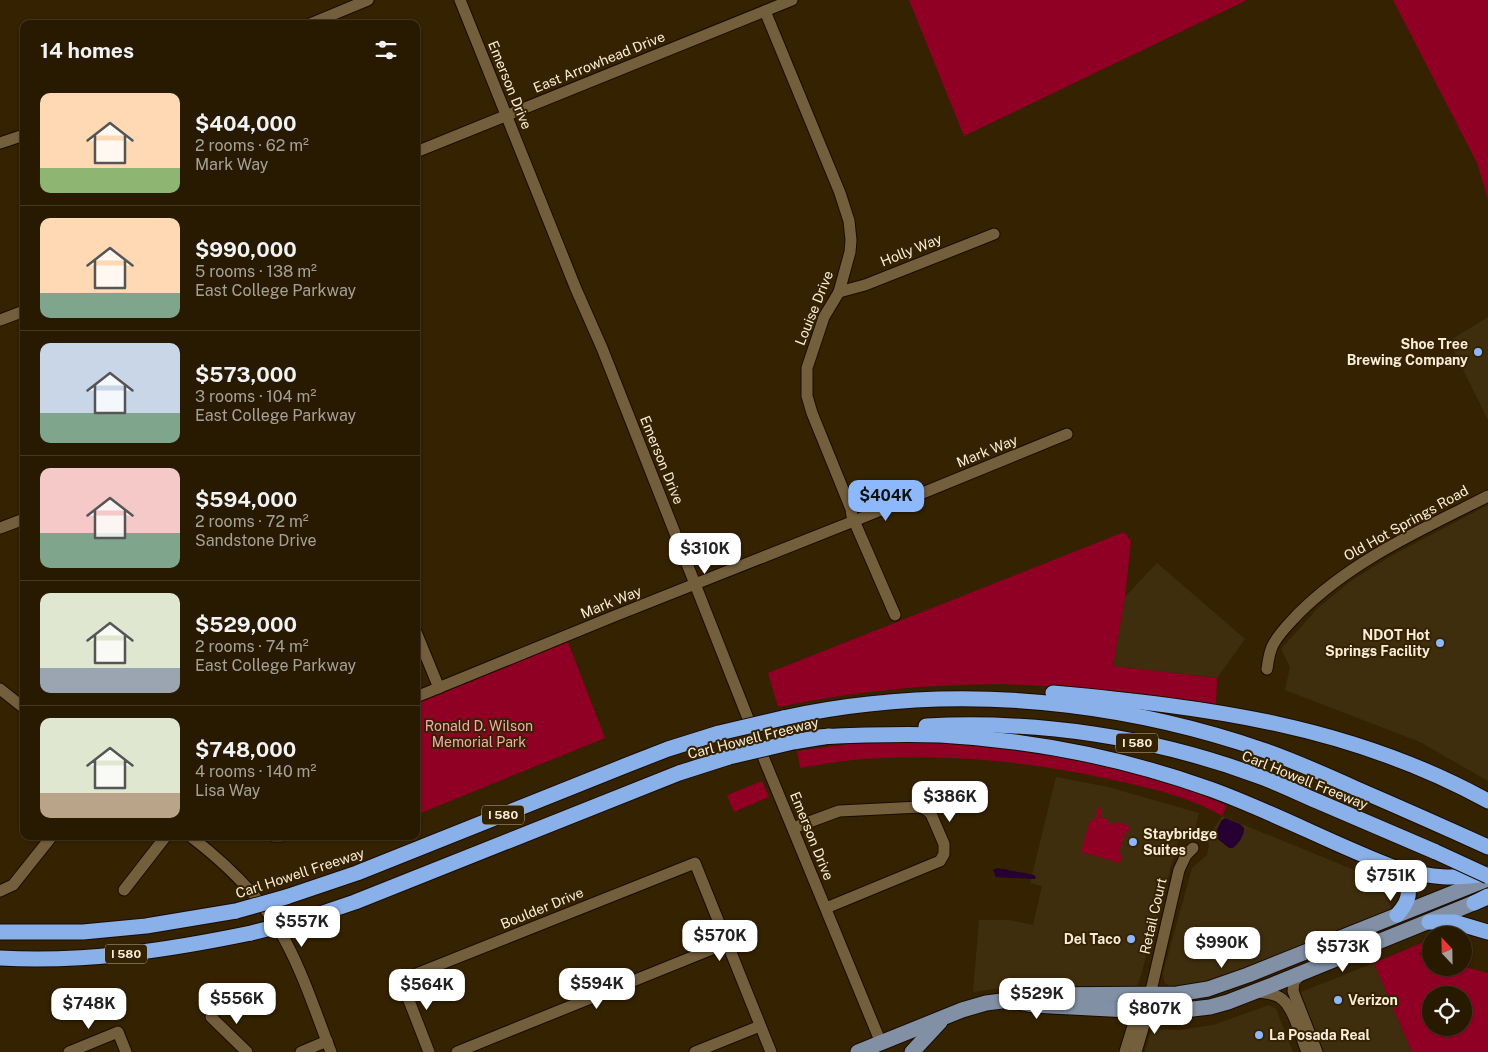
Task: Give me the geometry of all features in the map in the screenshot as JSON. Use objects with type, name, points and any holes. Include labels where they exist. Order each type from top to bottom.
[{"type":"highway","points":[[870,704],[966,692],[1001,692],[1056,694],[1140,701],[1204,710],[1285,725],[1345,741],[1429,772],[1488,801]]},
{"type":"highway","name":"Carl Howell Freeway","points":[[0,932],[84,932],[146,926],[236,910],[286,897],[357,873],[635,762],[719,733],[783,718],[870,704],[925,700],[976,699],[1092,708],[1154,719],[1221,736],[1295,762],[1488,847]]},
{"type":"highway","name":"Carl Howell Freeway","points":[[0,958],[57,958],[120,954],[191,945],[251,933],[299,921],[363,899],[679,773],[729,757],[820,737],[884,729],[929,726],[982,725],[1034,728],[1079,733],[1158,746],[1258,776],[1488,876]]},
{"type":"highway","points":[[820,737],[885,734],[971,737],[1026,743],[1094,756],[1156,771],[1211,790],[1398,869],[1434,877],[1488,876]]},
{"type":"highway","points":[[1377,861],[1402,878],[1408,886],[1407,901],[1397,915]]},
{"type":"highway","points":[[1466,888],[1488,884]]},
{"type":"highway","points":[[1474,904],[1488,897]]},
{"type":"highway","points":[[1429,922],[1454,922],[1488,932]]},
{"type":"main road","points":[[858,1052],[883,1047],[946,1016],[975,1006],[1029,995],[1150,995],[1183,993],[1216,987],[1466,888],[1488,876]]},
{"type":"main road","points":[[1010,1000],[1033,1005],[1170,1012],[1200,1009],[1228,1002],[1474,904]]},
{"type":"main road","points":[[912,1052],[946,1016]]},
{"type":"street","points":[[320,20],[368,0]]},
{"type":"street","name":"Emerson Drive","points":[[460,0],[602,348],[792,828],[883,1047]]},
{"type":"street","name":"East Arrowhead Drive","points":[[420,150],[792,0]]},
{"type":"street","name":"Louise Drive","points":[[765,11],[837,184],[849,221],[851,240],[846,269],[839,292],[824,318],[810,360],[806,376],[807,396],[854,521],[896,615]]},
{"type":"street","points":[[0,143],[20,136]]},
{"type":"street","name":"Holly Way","points":[[839,292],[865,285],[994,234]]},
{"type":"street","points":[[0,320],[20,312]]},
{"type":"street","name":"Mark Way","points":[[420,695],[1067,434]]},
{"type":"street","name":"Old Hot Springs Road","points":[[1267,669],[1271,648],[1276,639],[1304,608],[1337,580],[1381,551],[1488,496]]},
{"type":"street","points":[[0,528],[20,520]]},
{"type":"street","points":[[420,642],[439,688]]},
{"type":"street","points":[[0,689],[20,705]]},
{"type":"street","points":[[792,828],[829,813],[843,810],[920,807],[927,810],[933,816],[945,848],[940,861],[826,908]]},
{"type":"street","points":[[0,891],[13,885],[49,840]]},
{"type":"street","points":[[124,890],[163,840]]},
{"type":"street","points":[[195,840],[233,872],[264,907],[294,961],[329,1047],[301,1052]]},
{"type":"street","name":"Retail Court","points":[[1150,995],[1179,870],[1186,855],[1193,848]]},
{"type":"street","name":"Boulder Drive","points":[[429,1052],[400,980],[694,863],[727,943]]},
{"type":"street","points":[[457,1052],[727,943],[771,1052]]},
{"type":"street","points":[[1302,973],[1294,982],[1293,991],[1317,1052]]},
{"type":"street","points":[[1254,992],[1274,995],[1285,1001],[1307,1052]]},
{"type":"street","points":[[1125,1052],[1150,995]]},
{"type":"street","points":[[1136,1052],[1143,1010]]},
{"type":"street","points":[[211,1017],[247,1052]]},
{"type":"street","points":[[695,1052],[760,1026]]},
{"type":"street","points":[[69,1052],[118,1032],[126,1052]]},
{"type":"shaded area","points":[[1488,317],[1488,420],[1449,341]]},
{"type":"shaded area","points":[[1488,505],[1488,781],[1420,742],[1285,690],[1290,667],[1281,649],[1318,608],[1351,581],[1391,556]]},
{"type":"shaded area","points":[[1157,563],[1245,639],[1217,678],[1113,666],[1125,597]]},
{"type":"shaded area","points":[[1056,777],[1108,787],[1199,813],[1194,832],[1184,835],[1178,841],[1139,982],[1135,988],[1060,989],[1026,987],[973,992],[979,920],[1009,920],[1033,925],[1042,886],[1030,883]]},
{"type":"shaded area","points":[[1222,816],[1374,878],[1381,885],[1393,912],[1216,981],[1171,988],[1164,982],[1163,973],[1192,868],[1207,855],[1209,846],[1207,839]]},
{"type":"shaded area","points":[[1225,818],[1240,824],[1244,828],[1239,842],[1233,848],[1229,848],[1214,836],[1221,821]]},
{"type":"shaded area","points":[[998,868],[1036,877],[1035,879],[996,877],[993,870]]},
{"type":"shaded area","points":[[1374,963],[1412,1052],[1323,1052],[1301,998],[1301,992]]},
{"type":"shaded area","points":[[1269,1005],[1276,1009],[1293,1052],[1145,1052],[1152,1029],[1179,1030],[1213,1025]]},
{"type":"green space","points":[[909,0],[1247,0],[964,136]]},
{"type":"green space","points":[[1393,0],[1488,0],[1488,199],[1477,163]]},
{"type":"green space","points":[[1124,532],[1131,541],[1125,597],[1113,666],[1217,678],[1216,705],[1088,689],[991,684],[891,690],[846,695],[778,707],[768,673]]},
{"type":"green space","name":"Ronald D. Wilson Memorial Park","points":[[568,642],[605,738],[420,813],[420,701]]},
{"type":"green space","points":[[915,742],[1008,749],[1099,764],[1202,795],[1227,806],[1222,816],[1210,809],[1172,794],[1087,774],[1024,764],[961,758],[897,757],[849,760],[800,768],[797,751],[849,744]]},
{"type":"green space","points":[[762,781],[769,797],[734,812],[727,795]]},
{"type":"green space","points":[[1098,808],[1102,809],[1100,817],[1107,819],[1107,822],[1116,824],[1117,822],[1130,826],[1128,833],[1125,833],[1119,853],[1122,854],[1120,863],[1081,852],[1090,820],[1094,821]]},
{"type":"green space","points":[[1422,943],[1422,951],[1419,954],[1422,955],[1422,976],[1472,976],[1472,969],[1488,973],[1488,1052],[1412,1052],[1374,963]]},
{"type":"place","name":"Shoe Tree Brewing Company","points":[[1478,352]]},
{"type":"place","name":"NDOT Hot Springs Facility","points":[[1440,643]]},
{"type":"place","name":"Staybridge Suites","points":[[1133,842]]},
{"type":"place","name":"Del Taco","points":[[1131,939]]},
{"type":"place","name":"Verizon","points":[[1338,1000]]},
{"type":"place","name":"La Posada Real","points":[[1259,1035]]}]
